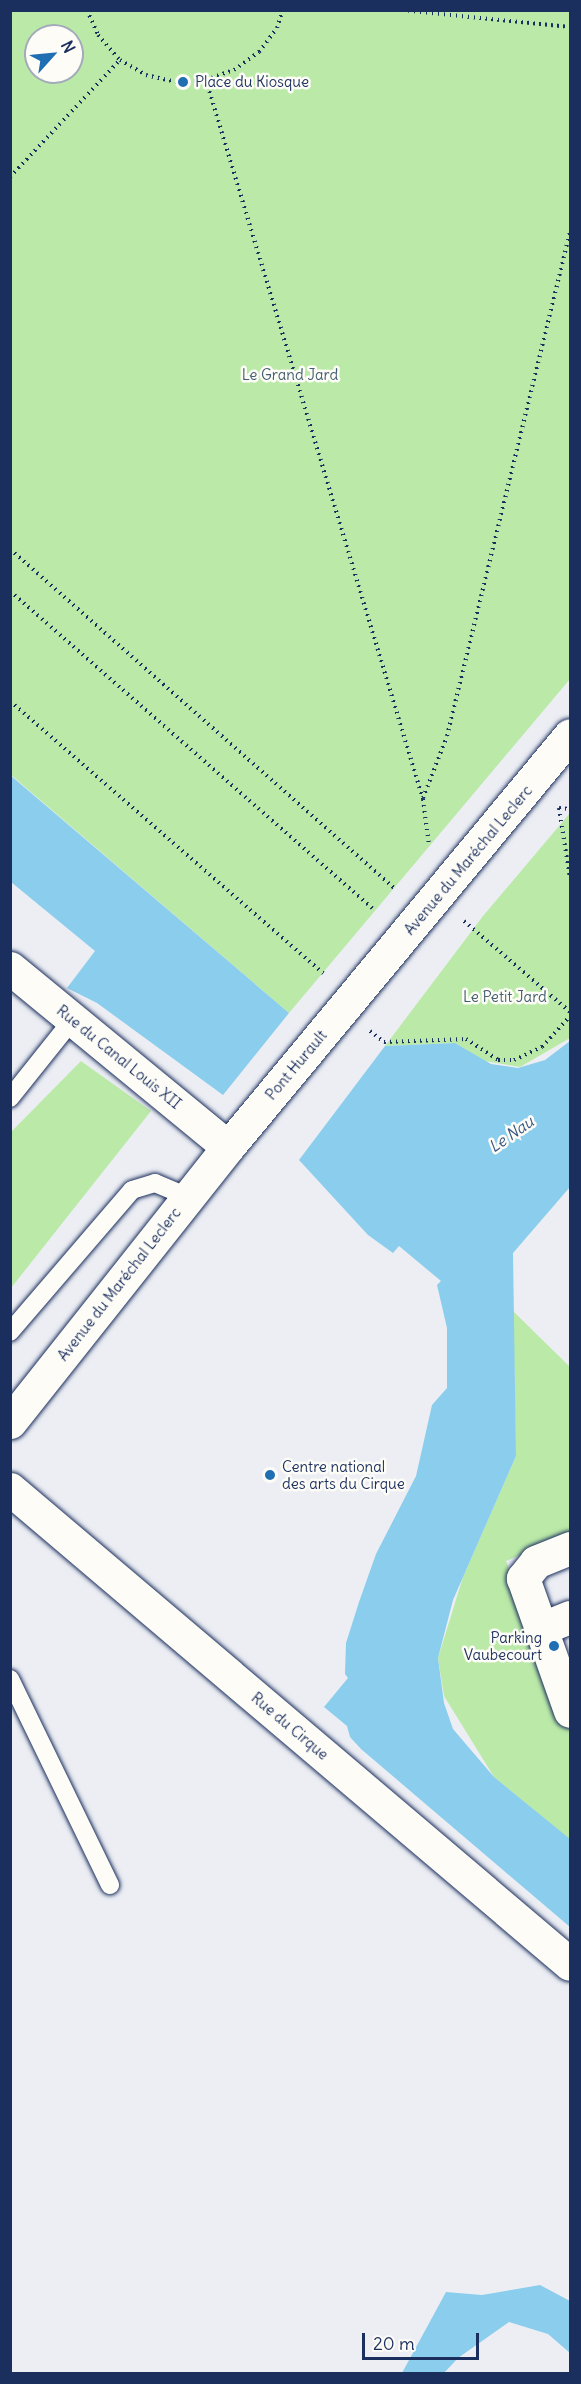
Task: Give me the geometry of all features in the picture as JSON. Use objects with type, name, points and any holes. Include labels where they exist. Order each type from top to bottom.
[{"type":"street","name":"Avenue du Maréchal Leclerc","points":[[364,984],[570,735]]},
{"type":"street","name":"Rue du Canal Louis XII","points":[[10,968],[228,1146]]},
{"type":"street","name":"Pont Hurault","points":[[228,1146],[364,984]]},
{"type":"street","name":"Avenue du Maréchal Leclerc","points":[[10,1422],[228,1146]]},
{"type":"street","name":"Rue du Cirque","points":[[10,1489],[570,1964]]},
{"type":"street","points":[[570,1548],[536,1562],[524,1578],[570,1711]]},
{"type":"street","points":[[540,1629],[570,1617]]},
{"type":"lane","points":[[10,1098],[73,1019]]},
{"type":"lane","points":[[10,1332],[132,1190],[155,1183],[188,1197]]},
{"type":"lane","points":[[10,1678],[110,1885]]},
{"type":"path","points":[[87,10],[98,35],[120,60],[146,75],[176,82],[206,80],[234,70],[259,52],[277,28],[283,10]]},
{"type":"path","points":[[402,10],[570,27]]},
{"type":"path","points":[[10,177],[120,60]]},
{"type":"path","points":[[206,80],[423,799],[436,897]]},
{"type":"path","points":[[423,799],[447,736],[570,232]]},
{"type":"path","points":[[10,549],[393,888],[436,897],[570,1014],[542,1047],[514,1060],[498,1060],[466,1039],[384,1042],[374,1032],[334,1019]]},
{"type":"path","points":[[10,591],[375,910]]},
{"type":"path","points":[[10,701],[322,974],[330,965]]},
{"type":"path","points":[[559,808],[570,878]]},
{"type":"path","points":[[387,895],[393,888]]},
{"type":"path","points":[[368,919],[381,903]]},
{"type":"green space","name":"Le Grand Jard","points":[[10,11],[570,11],[570,679],[289,1013],[11,775]]},
{"type":"green space","name":"Le Petit Jard","points":[[570,813],[570,1038],[520,1067],[485,1061],[455,1043],[385,1046],[483,916]]},
{"type":"green space","points":[[81,1061],[151,1111],[11,1288],[11,1132]]},
{"type":"green space","points":[[513,1311],[570,1367],[570,1534],[506,1561],[570,1732],[570,1840],[494,1777],[444,1696],[438,1658],[463,1577],[516,1456]]},
{"type":"water","points":[[10,775],[289,1013],[223,1095],[97,1003],[67,988],[95,951],[11,882]]},
{"type":"water","name":"Le Nau","points":[[570,1041],[570,1187],[513,1253],[516,1456],[453,1600],[438,1658],[444,1703],[453,1729],[494,1777],[570,1839],[570,1927],[361,1749],[350,1737],[347,1726],[324,1707],[348,1678],[345,1674],[346,1643],[359,1602],[376,1554],[416,1476],[432,1405],[447,1388],[447,1328],[437,1285],[441,1281],[399,1246],[393,1253],[368,1235],[299,1160],[385,1046],[455,1043],[491,1064],[518,1068],[545,1060]]},
{"type":"water","points":[[540,2285],[570,2301],[570,2353],[548,2334],[509,2322],[458,2358],[444,2373],[402,2373],[446,2292],[482,2295]]},
{"type":"place","name":"Place du Kiosque","points":[[183,82]]},
{"type":"place","name":"Centre national des arts du Cirque","points":[[270,1475]]},
{"type":"place","name":"Parking Vaubecourt","points":[[554,1646]]}]
